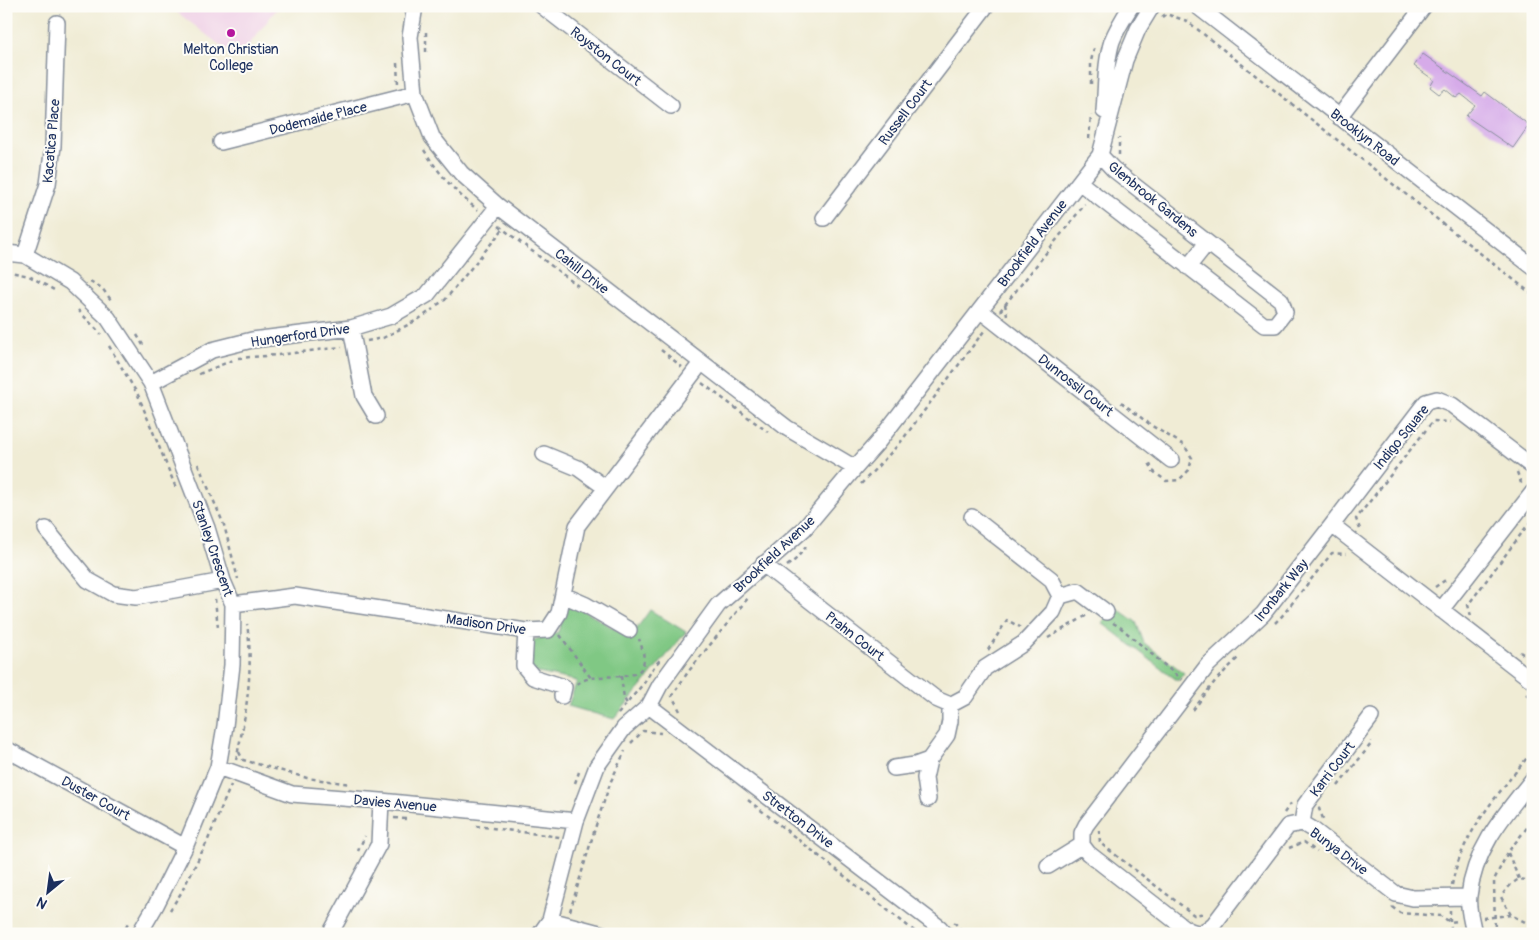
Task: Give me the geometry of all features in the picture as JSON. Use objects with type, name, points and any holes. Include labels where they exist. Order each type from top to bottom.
[{"type":"street","name":"Cahill Drive","points":[[415,6],[410,36],[415,93],[432,136],[461,173],[498,206],[787,428],[855,468]]},
{"type":"street","name":"Royston Court","points":[[542,6],[671,106]]},
{"type":"street","name":"Russell Court","points":[[824,218],[986,6]]},
{"type":"street","points":[[1100,155],[1108,61],[1112,42],[1120,22],[1131,6]]},
{"type":"street","name":"Brooklyn Road","points":[[1198,6],[1533,267]]},
{"type":"street","points":[[1339,117],[1424,6]]},
{"type":"street","name":"Brookfield Avenue","points":[[540,934],[550,920],[576,821],[597,766],[624,728],[649,706],[660,685],[718,605],[804,529],[878,442],[1100,155],[1124,60],[1138,29],[1156,12]]},
{"type":"street","points":[[1120,22],[1138,29]]},
{"type":"street","name":"Kacatica Place","points":[[25,255],[48,184],[53,146],[57,23]]},
{"type":"street","name":"Dodemaide Place","points":[[221,142],[415,93]]},
{"type":"street","name":"Glenbrook Gardens","points":[[1079,182],[1264,325],[1275,325],[1285,312],[1281,300],[1113,169],[1100,155]]},
{"type":"street","name":"Hungerford Drive","points":[[151,383],[212,350],[252,340],[351,328],[391,316],[427,295],[498,206]]},
{"type":"street","name":"Glenbrook Gardens","points":[[1188,267],[1207,243]]},
{"type":"street","name":"Stanley Crescent","points":[[6,253],[25,255],[70,282],[108,318],[151,383],[207,528],[223,581],[238,604],[225,726],[218,767],[185,847],[139,934]]},
{"type":"street","name":"Dunrossil Court","points":[[980,311],[1170,460]]},
{"type":"street","points":[[351,328],[364,396],[376,416]]},
{"type":"street","points":[[552,623],[559,613],[577,526],[701,363]]},
{"type":"street","name":"Indigo Square","points":[[1332,525],[1426,402],[1437,398],[1452,405],[1533,467]]},
{"type":"street","points":[[544,454],[578,468],[606,488]]},
{"type":"street","points":[[1445,605],[1533,492]]},
{"type":"street","points":[[972,517],[1051,579],[1060,596]]},
{"type":"street","points":[[1332,525],[1445,605],[1529,687]]},
{"type":"street","name":"Ironbark Way","points":[[1082,845],[1082,833],[1086,825],[1208,665],[1263,614],[1332,525]]},
{"type":"street","points":[[46,529],[88,580],[114,594],[136,597],[223,581]]},
{"type":"street","name":"Prahn Court","points":[[763,564],[936,699],[950,705]]},
{"type":"street","points":[[1060,596],[1078,591],[1102,614]]},
{"type":"street","points":[[563,595],[586,605],[629,630]]},
{"type":"street","name":"Madison Drive","points":[[238,604],[295,596],[526,631],[548,630],[552,623]]},
{"type":"street","points":[[928,799],[925,778],[929,760],[948,735],[950,705],[965,697],[985,668],[1024,642],[1053,612],[1060,596]]},
{"type":"street","points":[[526,631],[524,666],[533,677],[564,686],[562,696]]},
{"type":"street","name":"Stretton Drive","points":[[649,706],[879,880],[945,934]]},
{"type":"street","name":"Karri Court","points":[[1302,824],[1305,805],[1371,718]]},
{"type":"street","name":"Duster Court","points":[[6,749],[185,847]]},
{"type":"street","points":[[894,768],[915,765],[929,760]]},
{"type":"street","name":"Davies Avenue","points":[[218,767],[292,794],[576,821]]},
{"type":"street","points":[[1474,934],[1468,897],[1484,844],[1498,822],[1533,779]]},
{"type":"street","points":[[330,934],[379,844],[381,801]]},
{"type":"street","name":"Bunya Drive","points":[[1082,845],[1088,853],[1176,922],[1196,934],[1207,931],[1214,924],[1288,826],[1302,824],[1312,829],[1396,894],[1412,898],[1468,897]]},
{"type":"street","points":[[1048,866],[1082,845]]},
{"type":"street","points":[[550,920],[602,934]]},
{"type":"path","points":[[1156,12],[1187,21],[1533,295]]},
{"type":"path","points":[[426,29],[426,57]]},
{"type":"path","points":[[1091,89],[1090,61],[1096,43]]},
{"type":"path","points":[[1088,144],[1091,126],[1091,107]]},
{"type":"path","points":[[1113,169],[1118,163],[1120,137]]},
{"type":"path","points":[[860,485],[900,443],[993,320],[1094,193]]},
{"type":"path","points":[[477,217],[478,210]]},
{"type":"path","points":[[199,374],[236,359],[278,355],[383,338],[419,319],[445,300],[503,229]]},
{"type":"path","points":[[87,279],[102,288],[113,303]]},
{"type":"path","points":[[136,333],[145,347]]},
{"type":"path","points":[[1361,533],[1356,519],[1433,421],[1450,421],[1457,427]]},
{"type":"path","points":[[165,917],[181,893],[230,788],[245,720],[250,683],[248,626],[238,604],[236,570],[224,524],[197,461]]},
{"type":"path","points":[[1510,466],[1517,472],[1521,483],[1515,491]]},
{"type":"path","points":[[1448,578],[1434,588],[1445,605],[1471,616],[1468,605],[1533,518]]},
{"type":"path","points":[[776,575],[795,560],[808,544]]},
{"type":"path","points":[[1269,628],[1282,616],[1332,553],[1346,554]]},
{"type":"path","points":[[789,565],[792,572]]},
{"type":"path","points":[[686,716],[678,710],[672,696],[688,672],[752,594]]},
{"type":"path","points":[[988,650],[1007,620],[1043,641],[1102,614],[1183,681]]},
{"type":"path","points":[[552,623],[591,678]]},
{"type":"path","points":[[562,696],[582,680],[632,676],[642,669],[644,661],[638,635],[629,630]]},
{"type":"path","points":[[1517,650],[1533,661]]},
{"type":"path","points":[[1192,711],[1216,680],[1243,653]]},
{"type":"path","points":[[621,676],[624,698],[627,704]]},
{"type":"path","points":[[1529,687],[1533,699]]},
{"type":"path","points":[[1336,788],[1371,744],[1371,718]]},
{"type":"path","points":[[566,924],[596,822],[611,781],[628,747],[643,730],[663,733]]},
{"type":"path","points":[[238,751],[243,760],[289,773],[307,778],[355,784]]},
{"type":"path","points":[[748,800],[918,934]]},
{"type":"path","points":[[1280,818],[1293,802]]},
{"type":"path","points":[[1325,802],[1319,809],[1323,820],[1331,826]]},
{"type":"path","points":[[1495,934],[1494,880],[1508,852],[1533,820]]},
{"type":"path","points":[[1099,829],[1100,842],[1194,915],[1208,912]]},
{"type":"path","points":[[1285,854],[1290,847],[1304,842],[1320,854]]},
{"type":"path","points":[[1508,852],[1519,879]]},
{"type":"path","points":[[1533,881],[1519,879],[1512,883],[1501,897],[1511,915],[1533,926]]},
{"type":"path","points":[[1448,884],[1453,881]]},
{"type":"path","points":[[1392,907],[1400,913],[1441,916],[1450,922]]},
{"type":"path","points":[[950,919],[965,934]]},
{"type":"shaded area","name":"Melton Christian College","points":[[169,6],[279,6],[238,59]]},
{"type":"green space","points":[[569,602],[630,638],[650,610],[686,632],[614,719],[568,706],[577,681],[529,671],[531,641],[558,632]]},
{"type":"green space","points":[[1115,607],[1136,622],[1144,643],[1184,673],[1178,681],[1102,623]]},
{"type":"building","points":[[1423,54],[1482,96],[1485,92],[1529,125],[1513,148],[1466,116],[1475,105],[1461,94],[1456,98],[1445,89],[1439,94],[1430,87],[1434,80],[1414,66]]},
{"type":"place","name":"Melton Christian College","points":[[231,33]]}]
